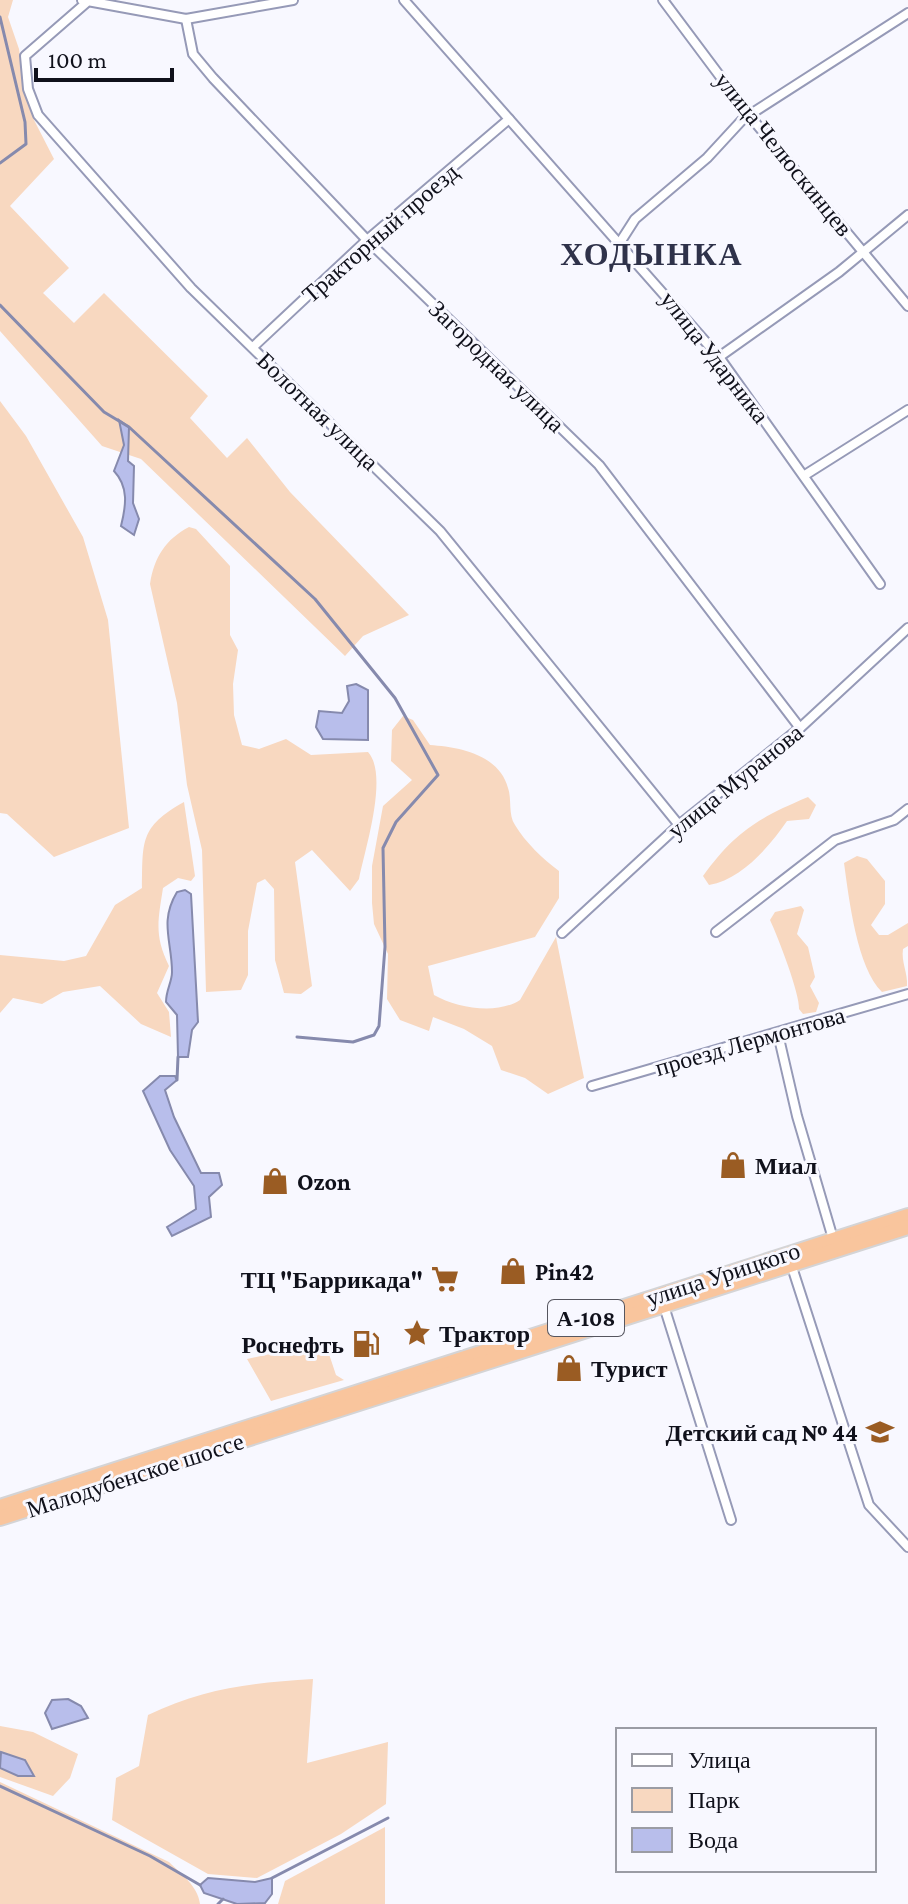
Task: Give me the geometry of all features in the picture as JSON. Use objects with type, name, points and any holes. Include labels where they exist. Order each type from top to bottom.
[{"type":"highway","name":"улица Урицкого","points":[[267,1426],[835,1244],[908,1216]]},
{"type":"highway","name":"улица Урицкого","points":[[662,1299],[791,1264],[835,1244],[908,1227]]},
{"type":"highway","name":"Малодубенское шоссе","points":[[0,1507],[267,1426]]},
{"type":"highway","name":"Малодубенское шоссе","points":[[0,1518],[267,1426]]},
{"type":"street","points":[[84,1],[186,19],[293,0]]},
{"type":"street","name":"улица Ударника","points":[[404,0],[719,357],[880,584]]},
{"type":"street","name":"улица Челюскинцев","points":[[663,0],[749,115],[908,306]]},
{"type":"street","name":"Болотная улица","points":[[84,1],[25,56],[28,89],[38,115],[191,288],[440,531],[679,825]]},
{"type":"street","points":[[619,244],[635,219],[707,158],[749,115],[908,13]]},
{"type":"street","name":"Загородная улица","points":[[186,19],[186,37],[193,54],[367,240],[599,465],[800,728]]},
{"type":"street","name":"Тракторный проезд","points":[[253,347],[367,240],[509,119]]},
{"type":"street","points":[[719,357],[908,215]]},
{"type":"street","points":[[805,475],[908,410]]},
{"type":"street","name":"улица Муранова","points":[[562,933],[679,825],[800,728],[908,628]]},
{"type":"street","points":[[716,932],[835,840],[894,820],[908,809]]},
{"type":"street","name":"проезд Лермонтова","points":[[592,1086],[908,994]]},
{"type":"street","points":[[778,1034],[797,1116],[835,1244]]},
{"type":"street","points":[[791,1264],[869,1505],[908,1547]]},
{"type":"street","points":[[662,1299],[731,1520]]},
{"type":"green space","points":[[0,0],[13,0],[8,17],[19,49],[24,85],[34,120],[54,159],[10,206],[69,268],[43,293],[74,323],[104,293],[208,396],[190,418],[227,458],[247,438],[290,492],[409,615],[363,636],[345,656],[141,459],[102,446],[0,331]]},
{"type":"green space","points":[[0,401],[26,436],[83,537],[108,620],[129,828],[54,857],[7,814],[0,813]]},
{"type":"green space","points":[[189,527],[196,529],[230,566],[230,635],[238,650],[233,684],[234,715],[242,745],[259,749],[286,739],[311,755],[368,752],[374,763],[374,813],[359,879],[350,891],[312,850],[295,862],[312,986],[301,994],[284,993],[275,960],[274,889],[265,879],[257,883],[248,931],[248,975],[241,990],[206,992],[202,850],[187,785],[177,703],[150,584],[162,550]]},
{"type":"green space","points":[[403,716],[413,720],[430,745],[476,754],[496,767],[508,788],[515,825],[535,850],[559,871],[559,898],[535,937],[428,966],[434,995],[477,1008],[511,1005],[520,1000],[556,937],[584,1078],[548,1094],[525,1078],[501,1070],[492,1046],[464,1029],[433,1017],[429,1031],[400,1020],[387,999],[388,954],[374,924],[372,866],[383,806],[412,780],[391,761],[392,730]]},
{"type":"green space","points":[[808,797],[816,805],[809,819],[787,821],[763,851],[743,869],[709,885],[703,876],[737,837],[775,812]]},
{"type":"green space","points":[[184,802],[195,876],[191,881],[178,878],[163,888],[159,919],[159,936],[169,966],[157,993],[169,1012],[171,1037],[141,1024],[100,986],[63,992],[42,1004],[13,998],[0,1013],[0,955],[64,961],[86,956],[115,905],[142,888],[144,847],[151,828]]},
{"type":"green space","points":[[857,856],[867,859],[885,881],[885,904],[871,925],[879,935],[888,935],[908,923],[908,946],[903,949],[907,986],[882,992],[866,967],[856,932],[844,863]]},
{"type":"green space","points":[[801,906],[804,910],[797,934],[808,947],[815,977],[810,986],[819,1003],[816,1012],[803,1014],[770,920],[775,912]]},
{"type":"green space","points":[[325,1342],[336,1375],[344,1380],[271,1401],[247,1359]]},
{"type":"green space","points":[[313,1679],[307,1763],[388,1742],[386,1804],[341,1834],[257,1878],[208,1874],[112,1820],[116,1778],[139,1766],[148,1715],[228,1688]]},
{"type":"green space","points":[[0,1726],[33,1732],[78,1754],[70,1778],[53,1796],[0,1777]]},
{"type":"green space","points":[[0,1782],[169,1862],[192,1886],[200,1904],[0,1904]]},
{"type":"green space","points":[[385,1827],[385,1904],[278,1904],[285,1881]]},
{"type":"water","points":[[119,420],[129,427],[128,461],[134,466],[133,503],[139,519],[134,535],[121,526],[125,497],[114,471],[124,445]]},
{"type":"water","points":[[356,684],[368,690],[368,740],[323,739],[316,727],[319,711],[342,713],[349,701],[347,686]]},
{"type":"water","points":[[185,890],[191,894],[198,1022],[192,1030],[188,1057],[178,1057],[177,1015],[166,1002],[172,972],[168,922],[177,892]]},
{"type":"water","points":[[160,1076],[175,1076],[177,1080],[165,1090],[174,1117],[201,1173],[219,1173],[222,1185],[209,1197],[211,1217],[172,1236],[167,1227],[196,1209],[194,1186],[170,1150],[143,1091]]},
{"type":"water","points":[[68,1699],[81,1706],[88,1718],[52,1729],[45,1713],[52,1700]]},
{"type":"water","points":[[1,1752],[25,1760],[34,1776],[18,1776],[0,1768]]},
{"type":"water","points":[[208,1878],[255,1882],[272,1878],[272,1894],[265,1903],[237,1904],[204,1893],[200,1885]]},
{"type":"waterway","points":[[0,17],[25,122],[26,144],[0,163]]},
{"type":"waterway","points":[[0,305],[104,412],[129,427],[315,599],[395,698],[438,775],[396,822],[383,848],[385,947],[379,1026],[374,1035],[353,1042],[297,1037]]},
{"type":"waterway","points":[[177,1080],[178,1057]]},
{"type":"waterway","points":[[0,1786],[150,1856],[200,1885]]},
{"type":"waterway","points":[[272,1878],[388,1818]]},
{"type":"waterway","points":[[218,1904],[223,1899]]},
{"type":"place","name":"Миал","points":[[733,1165]]},
{"type":"place","name":"Ozon","points":[[275,1181]]},
{"type":"place","name":"Pin42","points":[[513,1271]]},
{"type":"place","name":"ТЦ \"Баррикада\"","points":[[445,1279]]},
{"type":"place","name":"Трактор","points":[[417,1333]]},
{"type":"place","name":"Роснефть","points":[[366,1344]]},
{"type":"place","name":"Турист","points":[[569,1368]]},
{"type":"place","name":"Детский сад № 44","points":[[880,1432]]},
{"type":"district","name":"ХОДЫНКА","points":[[652,254]]}]
